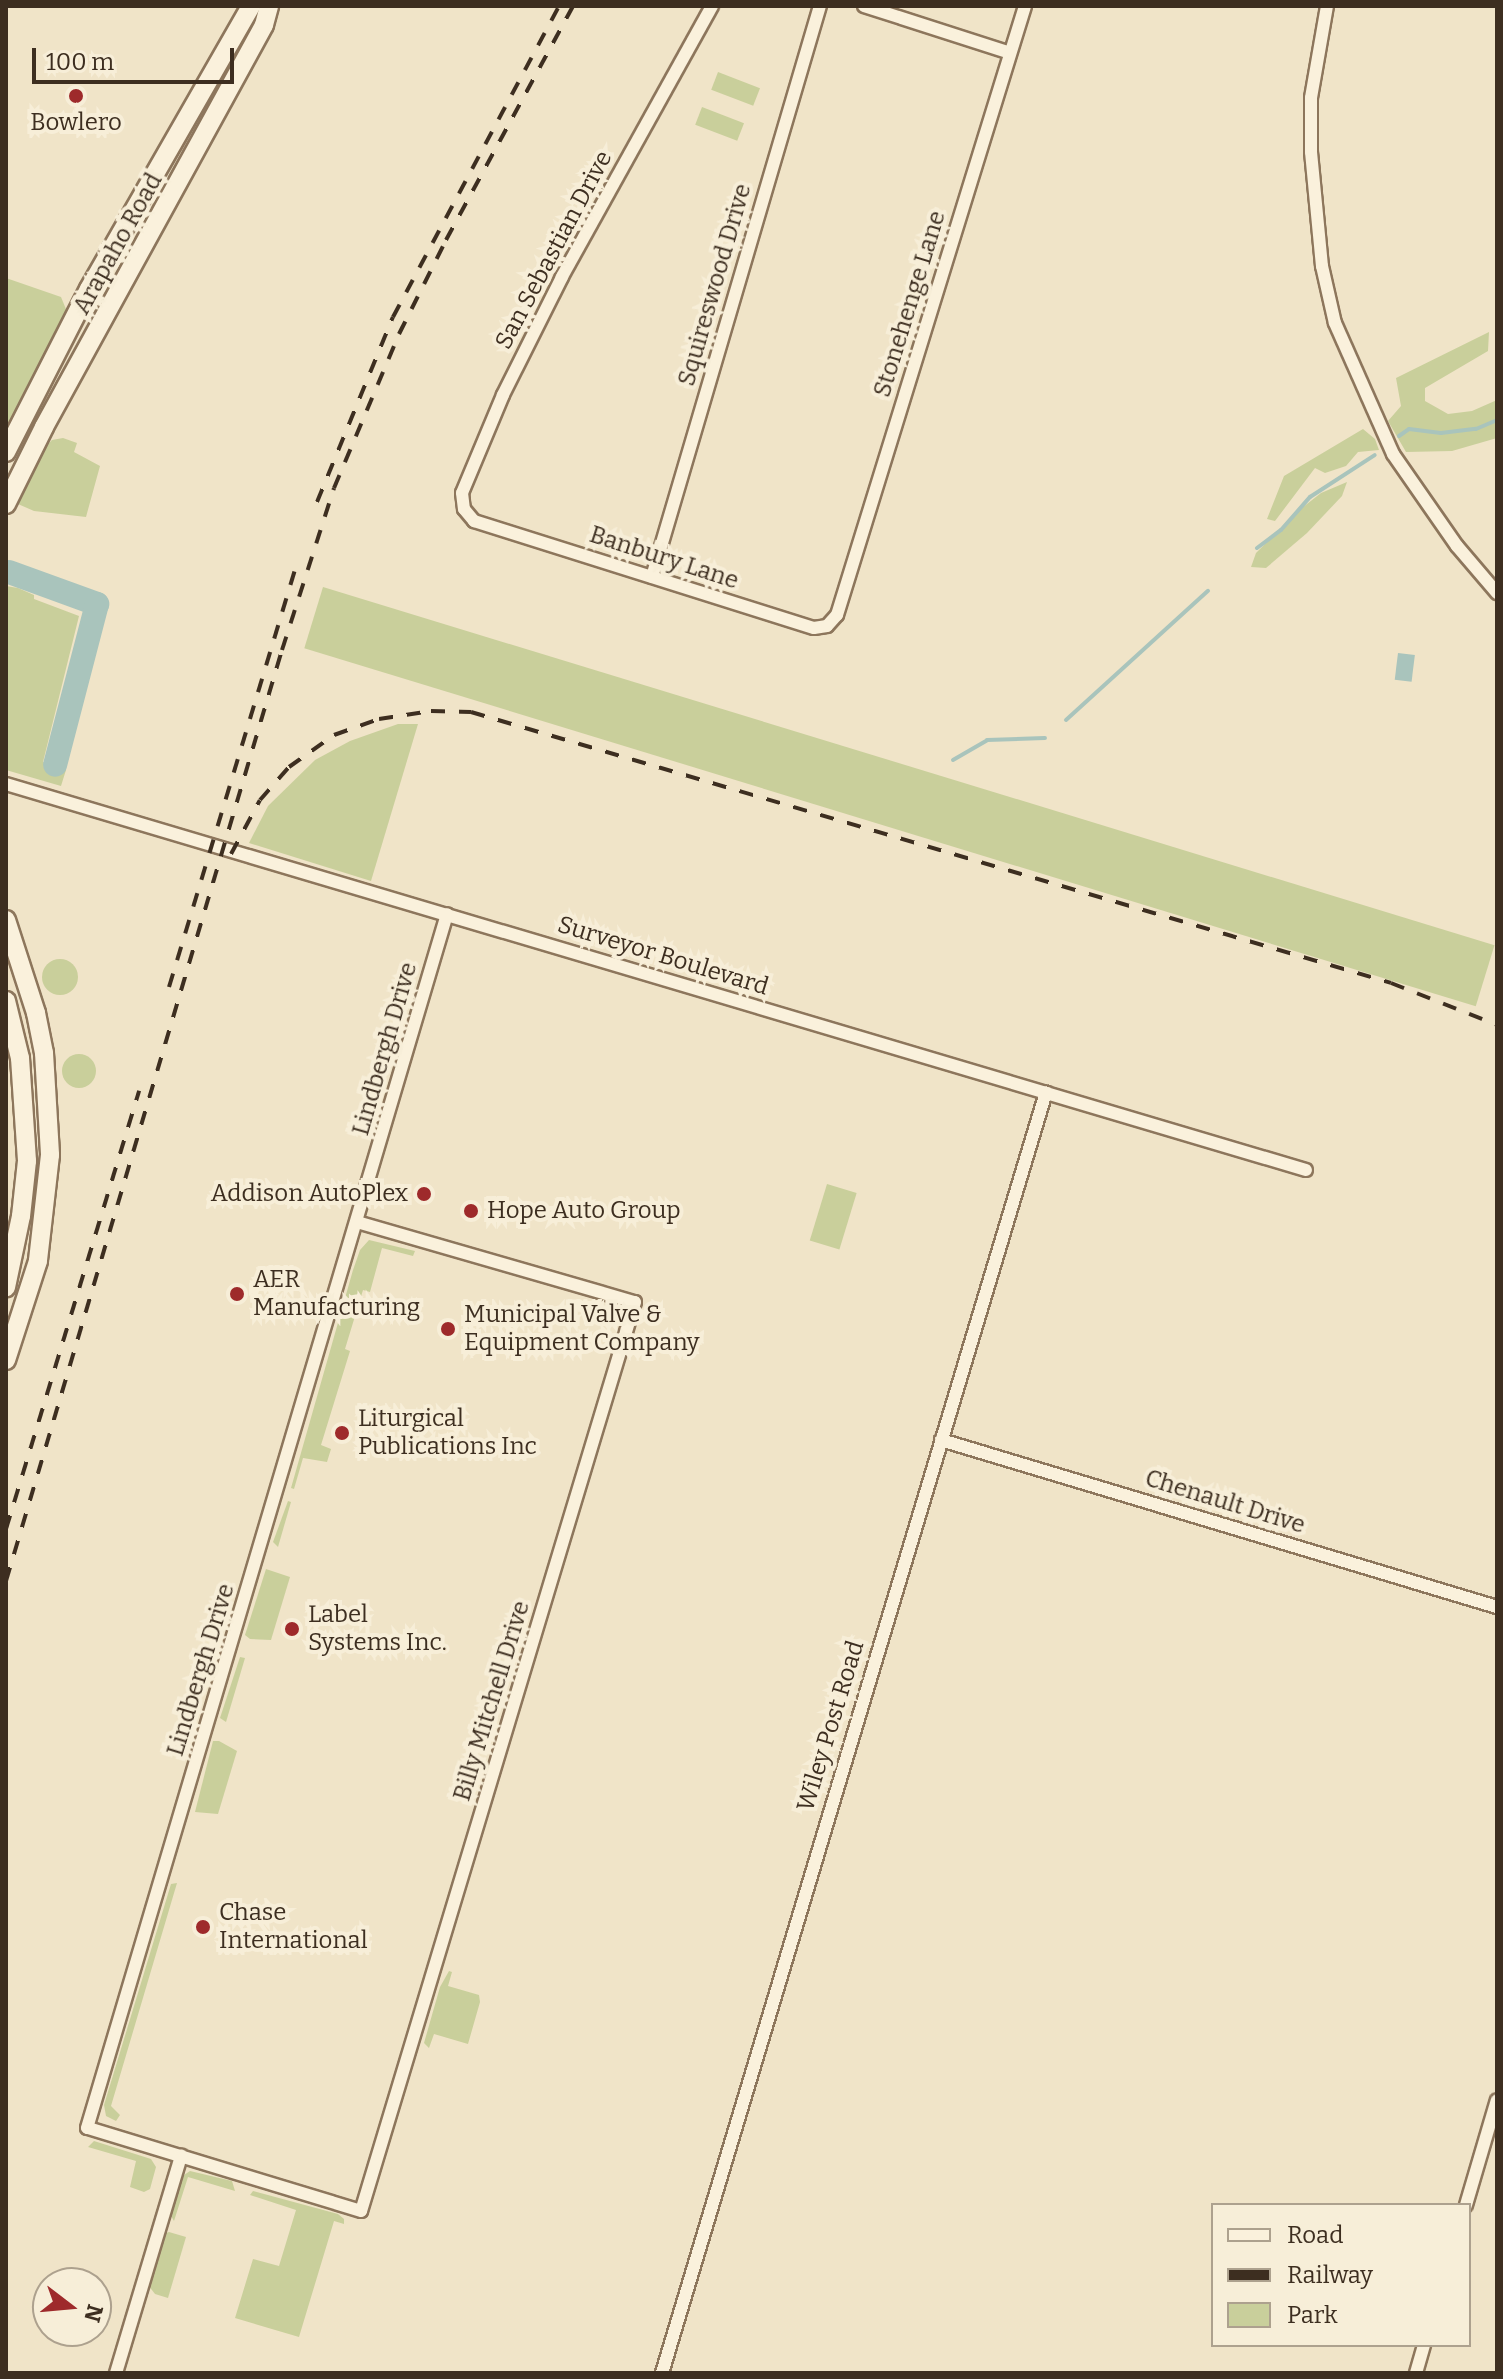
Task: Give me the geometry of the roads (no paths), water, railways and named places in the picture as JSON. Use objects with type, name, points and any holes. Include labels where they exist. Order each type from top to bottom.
[{"type":"main road","name":"Arapaho Road","points":[[6,452],[89,289],[251,6]]},
{"type":"main road","name":"Arapaho Road","points":[[6,504],[44,427],[264,25],[269,6]]},
{"type":"main road","points":[[6,920],[36,1013],[44,1053],[49,1112],[46,1212],[38,1261],[6,1360]]},
{"type":"main road","points":[[6,1001],[20,1058],[27,1161],[21,1216],[6,1287]]},
{"type":"main road","points":[[20,1058],[44,1053]]},
{"type":"street","name":"San Sebastian Drive","points":[[474,521],[464,509],[462,493],[503,395],[562,277],[712,6]]},
{"type":"street","name":"Squireswood Drive","points":[[652,577],[820,6]]},
{"type":"street","points":[[864,6],[1010,53]]},
{"type":"street","name":"Stonehenge Lane","points":[[837,615],[1025,6]]},
{"type":"street","points":[[1327,6],[1311,98],[1311,152],[1322,266],[1335,323],[1393,454],[1457,546],[1497,593]]},
{"type":"street","name":"Banbury Lane","points":[[474,521],[814,628],[827,626],[837,615]]},
{"type":"street","name":"Surveyor Boulevard","points":[[6,784],[1306,1170]]},
{"type":"street","name":"Lindbergh Drive","points":[[181,2156],[87,2128],[447,914]]},
{"type":"street","name":"Wiley Post Road","points":[[662,2373],[1046,1092]]},
{"type":"street","name":"Billy Mitchell Drive","points":[[181,2156],[361,2211],[635,1302],[357,1222]]},
{"type":"street","name":"Chenault Drive","points":[[941,1440],[1497,1607]]},
{"type":"street","points":[[1467,2203],[1497,2100]]},
{"type":"street","points":[[116,2373],[181,2156]]},
{"type":"street","points":[[1416,2373],[1423,2347]]},
{"type":"water","points":[[1398,653],[1415,655],[1412,682],[1395,680]]},
{"type":"waterway","points":[[1399,436],[1409,429],[1441,433],[1476,429],[1497,420]]},
{"type":"waterway","points":[[1257,548],[1281,530],[1310,497],[1375,455]]},
{"type":"waterway","points":[[9,572],[97,604],[55,765]]},
{"type":"waterway","points":[[1066,720],[1208,591]]},
{"type":"waterway","points":[[953,760],[987,740],[1045,738]]},
{"type":"railway","points":[[317,502],[393,317],[559,6]]},
{"type":"railway","points":[[6,1581],[282,650],[334,488],[399,334],[446,240],[573,6]]},
{"type":"railway","points":[[169,987],[295,570]]},
{"type":"railway","points":[[231,854],[260,800],[289,767],[334,735],[379,719],[431,711],[471,712],[1391,983],[1497,1025]]},
{"type":"railway","points":[[6,1529],[139,1091]]},
{"type":"place","name":"Bowlero","points":[[76,96]]},
{"type":"place","name":"Addison AutoPlex","points":[[424,1194]]},
{"type":"place","name":"Hope Auto Group","points":[[471,1211]]},
{"type":"place","name":"AER Manufacturing","points":[[237,1294]]},
{"type":"place","name":"Municipal Valve & Equipment Company","points":[[448,1329]]},
{"type":"place","name":"Liturgical Publications Inc","points":[[342,1433]]},
{"type":"place","name":"Label Systems Inc.","points":[[292,1629]]},
{"type":"place","name":"Chase International","points":[[203,1927]]}]
